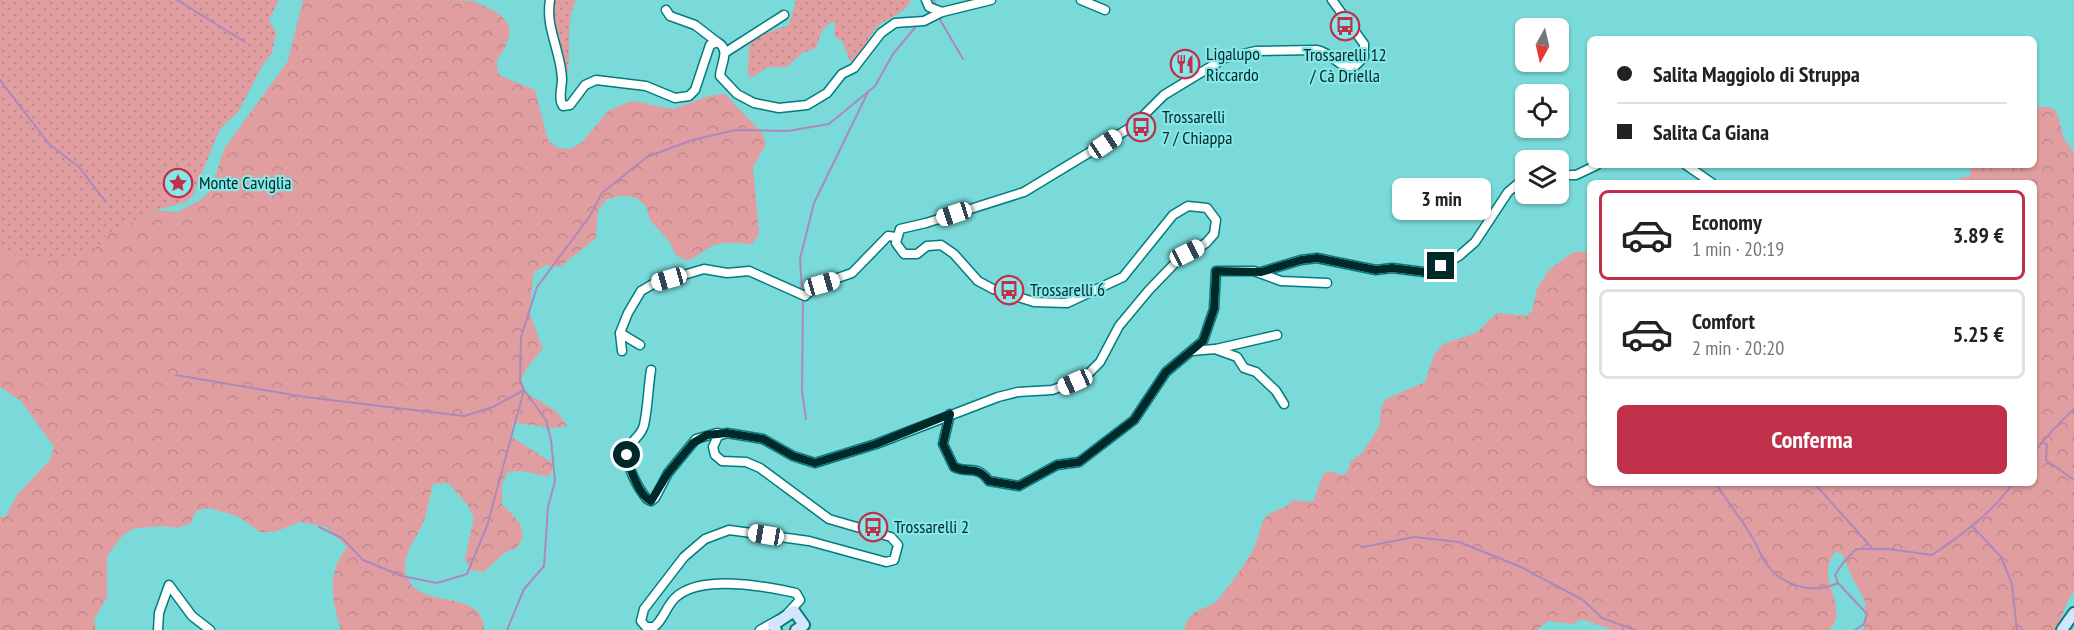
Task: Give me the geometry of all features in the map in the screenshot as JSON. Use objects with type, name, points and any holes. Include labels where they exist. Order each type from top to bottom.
[{"type":"street","points":[[550,0],[548,22],[561,64],[560,101],[563,106],[570,105],[585,85],[596,80],[646,86],[675,98],[689,96],[696,90],[710,45],[717,42]]},
{"type":"street","points":[[666,10],[670,16],[695,25],[724,46],[726,52],[720,76],[737,94],[768,106],[799,106],[814,102],[826,93],[842,74],[854,68],[881,33],[895,23],[931,18],[942,12],[991,0]]},
{"type":"street","points":[[1081,0],[1105,10]]},
{"type":"street","points":[[896,237],[905,226],[926,224],[1024,192],[1133,126],[1164,95],[1225,58],[1256,51],[1317,50],[1326,52],[1343,66],[1355,66],[1364,57],[1364,44],[1332,0]]},
{"type":"street","points":[[928,4],[942,12]]},
{"type":"street","points":[[726,52],[784,15]]},
{"type":"street","points":[[1569,175],[1576,175],[1591,168]]},
{"type":"street","points":[[1690,168],[1708,180]]},
{"type":"street","points":[[1261,272],[1301,260],[1317,258],[1376,270],[1392,268],[1424,272],[1436,269],[1471,246],[1508,192],[1515,186]]},
{"type":"street","points":[[651,370],[645,424],[640,435],[631,444],[627,455],[628,465],[647,500],[652,500],[668,473],[696,439],[717,433],[763,439],[793,456],[815,463],[876,444],[950,414],[1018,392],[1052,390],[1086,376],[1105,356],[1119,326],[1149,290],[1177,261],[1206,243],[1214,234],[1216,220],[1207,208],[1192,206],[1179,210],[1123,277],[1067,303],[1034,302],[993,289],[971,275],[945,246],[931,245],[917,254],[908,255],[899,249],[896,237]]},
{"type":"street","points":[[622,351],[620,333],[634,300],[643,289],[653,284],[704,269],[727,273],[749,271],[805,296],[815,286],[852,273],[888,236],[896,237]]},
{"type":"street","points":[[950,414],[943,444],[952,465],[958,469],[978,470],[986,475],[989,481],[1017,486],[1057,465],[1079,462],[1134,420],[1161,378],[1203,341],[1212,317],[1216,293],[1214,272],[1226,269],[1261,272],[1281,281],[1327,283]]},
{"type":"street","points":[[620,333],[640,345]]},
{"type":"street","points":[[1192,351],[1215,349],[1276,335]]},
{"type":"street","points":[[1215,349],[1237,357],[1244,368],[1259,374],[1276,391],[1284,404]]},
{"type":"street","points":[[723,434],[714,443],[717,458],[746,462],[760,468],[830,519],[891,537],[898,545],[894,560],[886,562],[810,541],[729,530],[716,533],[696,546],[642,611],[642,624],[649,628],[654,627],[676,596],[688,588],[705,585],[741,585],[787,591],[798,594],[800,598],[781,624],[783,630]]},
{"type":"street","points":[[158,630],[159,613],[170,585],[192,616],[210,630]]},
{"type":"street","points":[[760,630],[794,609]]},
{"type":"street","points":[[776,630],[773,626],[794,609]]},
{"type":"street","points":[[794,609],[804,625],[794,630]]},
{"type":"street","points":[[2062,630],[2074,613]]},
{"type":"green space","points":[[0,0],[279,0],[269,19],[276,33],[272,53],[262,66],[238,112],[220,129],[192,197],[184,203],[155,210],[107,234],[99,245],[88,252],[62,261],[35,260],[0,251]]},
{"type":"green space","points":[[303,0],[473,1],[494,11],[507,22],[509,29],[509,38],[497,60],[498,73],[535,90],[548,140],[558,148],[571,149],[582,142],[609,110],[632,101],[673,109],[712,95],[725,94],[762,133],[766,144],[753,167],[759,234],[752,244],[717,244],[687,261],[675,254],[669,241],[650,220],[646,206],[635,197],[621,196],[607,199],[598,210],[596,238],[560,267],[546,265],[534,272],[529,312],[543,349],[528,367],[522,379],[523,388],[529,395],[559,415],[567,426],[554,428],[513,423],[510,436],[554,464],[549,477],[522,471],[508,472],[502,484],[502,504],[520,523],[523,536],[517,548],[504,553],[484,572],[471,570],[465,558],[474,517],[467,504],[448,483],[433,484],[424,520],[406,559],[406,576],[411,584],[419,591],[465,604],[475,610],[482,618],[484,630],[341,630],[333,598],[333,587],[336,567],[347,547],[327,527],[300,522],[274,532],[260,532],[237,516],[209,508],[196,511],[190,524],[177,528],[163,526],[135,528],[123,535],[107,556],[107,597],[94,620],[96,630],[0,630],[0,516],[5,518],[17,495],[50,460],[54,447],[21,401],[0,387],[0,251],[35,260],[62,261],[88,252],[99,245],[107,234],[155,210],[178,212],[202,199],[211,189],[224,149],[288,61]]},
{"type":"green space","points":[[554,0],[576,0],[570,20],[566,82],[554,21]]},
{"type":"green space","points":[[796,0],[911,0],[905,9],[877,27],[859,55],[851,63],[842,41],[834,36],[835,22],[824,28],[816,48],[802,53],[787,67],[768,67],[751,78],[748,74],[749,45],[760,35],[789,25]]},
{"type":"green space","points":[[2037,107],[2056,110],[2064,138],[2074,153],[2074,592],[2068,600],[2056,630],[1864,630],[1866,611],[1864,601],[1843,556],[1835,552],[1829,563],[1828,573],[1837,612],[1835,621],[1829,630],[1614,630],[1581,619],[1573,624],[1548,621],[1537,630],[1184,630],[1190,616],[1215,602],[1234,579],[1254,548],[1266,517],[1287,506],[1293,500],[1313,502],[1323,475],[1328,471],[1342,475],[1348,471],[1351,461],[1363,452],[1379,427],[1382,405],[1386,399],[1425,382],[1434,355],[1443,344],[1476,333],[1497,313],[1526,316],[1532,311],[1537,289],[1549,270],[1573,252],[1587,252],[1587,486],[2037,486],[2037,180],[1958,180],[1970,176],[1971,168],[2037,168]]},
{"type":"waterway","points":[[177,0],[245,42]]},
{"type":"waterway","points":[[934,0],[936,7]]},
{"type":"waterway","points":[[939,18],[963,59]]},
{"type":"waterway","points":[[507,630],[524,589],[544,566],[548,507],[555,481],[551,440],[546,420],[524,390],[520,380],[521,337],[537,287],[590,216],[602,193],[647,157],[692,140],[736,130],[788,131],[829,124],[875,86],[893,54],[918,24]]},
{"type":"waterway","points":[[0,80],[49,144],[79,167],[106,202]]},
{"type":"waterway","points":[[802,291],[800,259],[814,203],[868,92]]},
{"type":"waterway","points":[[803,297],[802,391],[806,419]]},
{"type":"waterway","points":[[176,375],[305,397],[464,416],[493,407],[524,390]]},
{"type":"waterway","points":[[319,527],[342,538],[363,560],[402,576],[437,583],[467,574],[487,526],[524,390]]},
{"type":"waterway","points":[[2037,449],[2074,409]]},
{"type":"waterway","points":[[2041,443],[2047,444],[2046,460],[2074,480]]},
{"type":"waterway","points":[[1718,486],[1748,530],[1765,562],[1780,577],[1808,588],[1828,587],[1838,583]]},
{"type":"waterway","points":[[1817,486],[1872,548]]},
{"type":"waterway","points":[[1855,630],[1864,624],[1867,614],[1838,583],[1835,575],[1856,549],[1888,549],[1932,555],[1966,531],[2011,486]]},
{"type":"waterway","points":[[1973,527],[2001,557],[2012,584],[2017,630]]},
{"type":"waterway","points":[[1363,547],[1414,537],[1459,542],[1521,567],[1583,600],[1602,618],[1635,630]]},
{"type":"place","name":"Trossarelli 12 / Cà Driella","points":[[1345,26]]},
{"type":"place","name":"Ligalupo Riccardo","points":[[1185,64]]},
{"type":"place","name":"Trossarelli 7 / Chiappa","points":[[1141,127]]},
{"type":"place","name":"Monte Caviglia","points":[[178,183]]},
{"type":"place","name":"Trossarelli 6","points":[[1009,290]]},
{"type":"place","name":"Trossarelli 2","points":[[873,527]]},
{"type":"route","points":[[627,455],[628,465],[643,495],[651,501],[655,498],[668,473],[696,439],[707,435],[727,433],[763,439],[793,456],[815,463],[876,444],[950,414],[943,444],[954,467],[978,470],[984,473],[989,481],[1019,486],[1057,465],[1079,462],[1114,433],[1134,420],[1157,382],[1173,365],[1203,341],[1214,309],[1216,289],[1214,272],[1226,269],[1261,272],[1301,260],[1317,258],[1376,270],[1392,268],[1424,272],[1441,266]]}]
